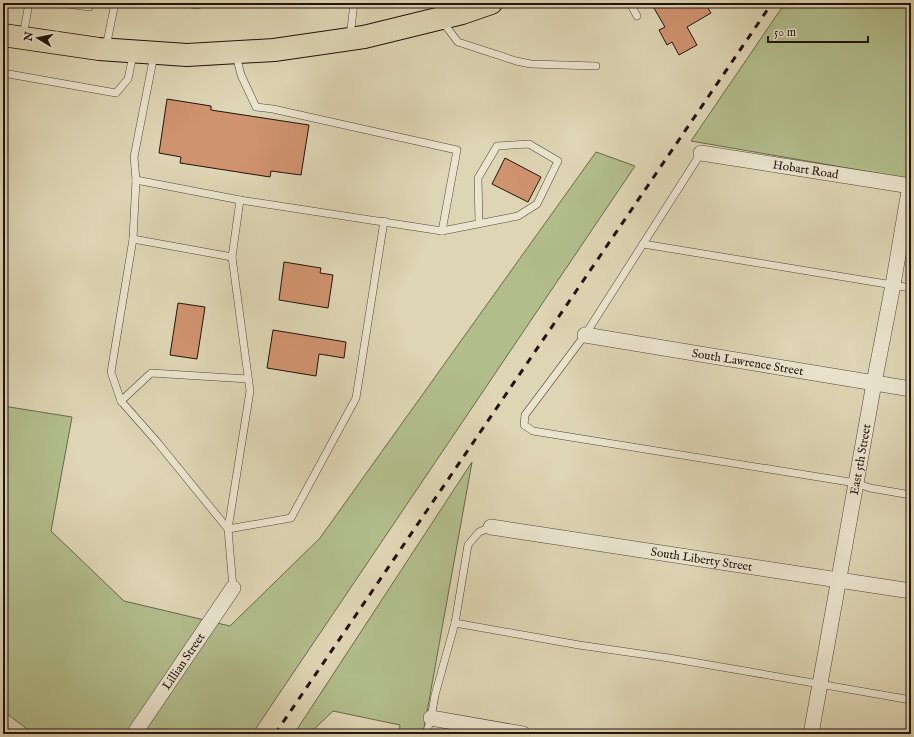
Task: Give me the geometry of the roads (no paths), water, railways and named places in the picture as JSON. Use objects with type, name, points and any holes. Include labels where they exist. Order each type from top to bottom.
[{"type":"main road","points":[[13,36],[106,49],[187,55],[274,50],[364,37],[462,13],[491,3]]},
{"type":"street","name":"Hobart Road","points":[[701,153],[910,186]]},
{"type":"street","name":"East 5th Street","points":[[811,734],[910,186]]},
{"type":"street","name":"South Lawrence Street","points":[[585,335],[911,389]]},
{"type":"street","name":"South Liberty Street","points":[[491,527],[911,591]]},
{"type":"street","name":"Lillian Street","points":[[134,734],[233,588]]},
{"type":"street","points":[[431,718],[523,734]]},
{"type":"lane","points":[[13,36],[29,3]]},
{"type":"lane","points":[[61,3],[89,7],[90,3]]},
{"type":"lane","points":[[106,49],[115,3]]},
{"type":"lane","points":[[184,3],[197,5],[204,3]]},
{"type":"lane","points":[[350,39],[354,3]]},
{"type":"lane","points":[[630,3],[637,16]]},
{"type":"lane","points":[[439,18],[458,42],[516,61],[531,64],[596,66]]},
{"type":"lane","points":[[3,73],[116,93],[128,79],[144,52]]},
{"type":"lane","points":[[144,52],[134,157],[136,180],[133,239],[111,372],[121,401],[158,443],[228,529]]},
{"type":"lane","points":[[236,52],[241,74],[256,107],[273,109],[457,150],[442,231]]},
{"type":"lane","points":[[136,180],[240,200],[442,231],[518,216],[537,204],[558,162],[529,144],[497,146],[478,178],[479,223]]},
{"type":"lane","points":[[701,153],[585,335],[525,415],[524,425],[533,431],[856,483],[870,488],[911,495]]},
{"type":"lane","points":[[233,588],[228,529],[250,391],[232,257],[240,200]]},
{"type":"lane","points":[[228,529],[292,518],[356,398],[384,221]]},
{"type":"lane","points":[[133,239],[232,257]]},
{"type":"lane","points":[[643,244],[911,288]]},
{"type":"lane","points":[[121,401],[150,374],[248,380]]},
{"type":"lane","points":[[426,734],[455,623],[468,545],[479,532],[491,527]]},
{"type":"lane","points":[[455,623],[579,645],[676,659],[911,700]]},
{"type":"railway","points":[[275,734],[772,3]]}]
